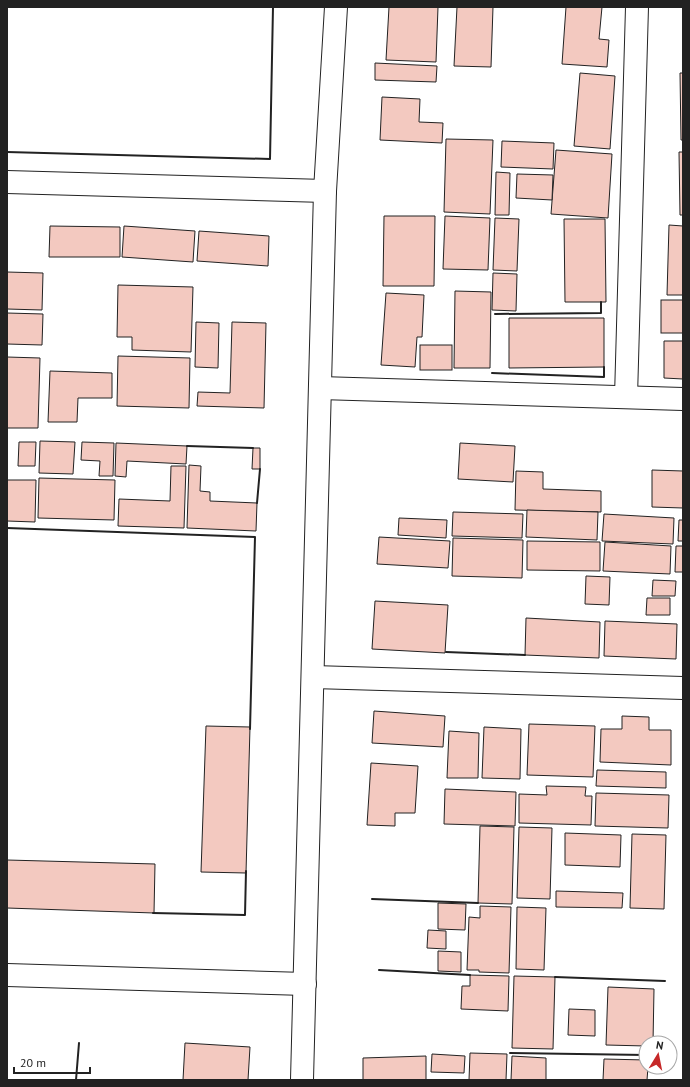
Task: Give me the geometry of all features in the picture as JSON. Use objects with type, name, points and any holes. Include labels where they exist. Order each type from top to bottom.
[{"type":"street","points":[[302,1080],[325,191],[336,7]]},
{"type":"street","points":[[626,397],[637,7]]},
{"type":"street","points":[[7,182],[325,191]]},
{"type":"street","points":[[320,388],[683,398]]},
{"type":"street","points":[[313,677],[683,688]]},
{"type":"street","points":[[7,975],[305,984]]},
{"type":"building","points":[[389,7],[438,7],[436,62],[386,60]]},
{"type":"building","points":[[457,7],[493,7],[491,67],[454,66]]},
{"type":"building","points":[[566,7],[602,7],[599,39],[609,40],[607,67],[562,64]]},
{"type":"building","points":[[375,63],[437,66],[436,82],[375,80]]},
{"type":"building","points":[[580,73],[615,76],[610,149],[574,146]]},
{"type":"building","points":[[680,73],[683,73],[683,140],[681,140]]},
{"type":"building","points":[[382,97],[420,99],[419,122],[443,123],[442,143],[380,140]]},
{"type":"building","points":[[446,139],[493,140],[490,214],[444,212]]},
{"type":"building","points":[[502,141],[554,143],[553,169],[501,167]]},
{"type":"building","points":[[556,150],[612,154],[608,218],[551,214]]},
{"type":"building","points":[[679,152],[683,152],[683,215],[680,215]]},
{"type":"building","points":[[496,172],[510,173],[509,215],[495,215]]},
{"type":"building","points":[[517,174],[553,175],[552,200],[516,198]]},
{"type":"building","points":[[384,216],[435,216],[434,286],[383,286]]},
{"type":"building","points":[[445,216],[490,218],[488,270],[443,269]]},
{"type":"building","points":[[495,218],[519,219],[517,271],[493,270]]},
{"type":"building","points":[[564,219],[605,219],[606,302],[565,302]]},
{"type":"building","points":[[669,225],[683,226],[683,295],[667,295]]},
{"type":"building","points":[[50,226],[120,227],[120,257],[49,257]]},
{"type":"building","points":[[124,226],[195,231],[193,262],[122,257]]},
{"type":"building","points":[[199,231],[269,236],[268,266],[197,261]]},
{"type":"building","points":[[7,272],[43,273],[42,310],[7,309]]},
{"type":"building","points":[[493,273],[517,274],[516,311],[492,310]]},
{"type":"building","points":[[118,285],[193,287],[191,352],[132,350],[132,337],[117,337]]},
{"type":"building","points":[[455,291],[491,292],[490,368],[454,368]]},
{"type":"building","points":[[386,293],[424,295],[422,337],[417,337],[415,367],[381,365]]},
{"type":"building","points":[[661,300],[683,300],[683,333],[661,333]]},
{"type":"building","points":[[7,313],[43,314],[42,345],[7,344]]},
{"type":"building","points":[[509,318],[604,318],[604,367],[509,368]]},
{"type":"building","points":[[196,322],[219,323],[218,368],[195,367]]},
{"type":"building","points":[[232,322],[266,323],[264,408],[197,406],[198,392],[230,393]]},
{"type":"building","points":[[664,341],[683,341],[683,379],[664,378]]},
{"type":"building","points":[[420,345],[452,345],[452,370],[420,370]]},
{"type":"building","points":[[118,356],[190,358],[189,408],[117,406]]},
{"type":"building","points":[[7,357],[40,358],[38,428],[7,428]]},
{"type":"building","points":[[50,371],[112,373],[112,398],[78,398],[77,422],[48,422]]},
{"type":"building","points":[[40,441],[75,442],[73,474],[39,473]]},
{"type":"building","points":[[19,442],[36,442],[35,466],[18,466]]},
{"type":"building","points":[[82,442],[114,443],[113,476],[99,476],[100,461],[81,460]]},
{"type":"building","points":[[116,443],[187,446],[186,464],[127,461],[126,477],[115,476]]},
{"type":"building","points":[[460,443],[515,446],[513,482],[458,479]]},
{"type":"building","points":[[253,448],[260,448],[260,469],[252,469]]},
{"type":"building","points":[[189,465],[201,466],[200,491],[210,492],[210,501],[257,503],[256,531],[187,528]]},
{"type":"building","points":[[171,466],[186,466],[184,528],[118,526],[119,499],[170,501]]},
{"type":"building","points":[[652,470],[683,471],[683,508],[652,507]]},
{"type":"building","points":[[516,471],[543,472],[543,489],[601,491],[601,512],[515,510]]},
{"type":"building","points":[[39,478],[115,480],[114,520],[38,518]]},
{"type":"building","points":[[7,480],[36,480],[35,522],[7,521]]},
{"type":"building","points":[[527,510],[598,512],[597,540],[526,537]]},
{"type":"building","points":[[453,512],[523,514],[522,538],[452,536]]},
{"type":"building","points":[[604,514],[674,518],[673,544],[602,541]]},
{"type":"building","points":[[399,518],[447,520],[446,538],[398,535]]},
{"type":"building","points":[[679,520],[683,520],[683,541],[678,541]]},
{"type":"building","points":[[379,537],[450,541],[448,568],[377,564]]},
{"type":"building","points":[[453,538],[523,540],[522,578],[452,576]]},
{"type":"building","points":[[527,541],[600,542],[600,571],[527,570]]},
{"type":"building","points":[[605,542],[671,546],[670,574],[603,571]]},
{"type":"building","points":[[676,546],[683,546],[683,572],[675,572]]},
{"type":"building","points":[[586,576],[610,577],[609,605],[585,604]]},
{"type":"building","points":[[653,580],[676,581],[675,596],[652,596]]},
{"type":"building","points":[[647,598],[670,598],[670,615],[646,615]]},
{"type":"building","points":[[375,601],[448,605],[445,653],[372,649]]},
{"type":"building","points":[[526,618],[600,622],[599,658],[525,655]]},
{"type":"building","points":[[605,621],[677,624],[676,659],[604,656]]},
{"type":"building","points":[[374,711],[445,716],[443,747],[372,743]]},
{"type":"building","points":[[622,716],[649,717],[649,730],[671,730],[671,765],[600,762],[601,729],[622,729]]},
{"type":"building","points":[[529,724],[595,726],[593,777],[527,775]]},
{"type":"building","points":[[206,726],[250,727],[246,873],[201,872]]},
{"type":"building","points":[[484,727],[521,729],[520,779],[482,778]]},
{"type":"building","points":[[449,731],[479,733],[478,778],[447,778]]},
{"type":"building","points":[[371,763],[418,766],[415,813],[395,813],[395,826],[367,825]]},
{"type":"building","points":[[597,770],[666,772],[666,788],[596,786]]},
{"type":"building","points":[[546,786],[586,787],[585,796],[592,796],[591,825],[519,823],[519,794],[547,795]]},
{"type":"building","points":[[445,789],[516,792],[515,826],[444,824]]},
{"type":"building","points":[[596,793],[669,795],[668,828],[595,826]]},
{"type":"building","points":[[480,826],[514,827],[512,904],[478,903]]},
{"type":"building","points":[[519,827],[552,828],[550,899],[517,898]]},
{"type":"building","points":[[565,833],[621,835],[620,867],[565,865]]},
{"type":"building","points":[[632,834],[666,835],[664,909],[630,908]]},
{"type":"building","points":[[7,860],[155,864],[154,913],[7,908]]},
{"type":"building","points":[[556,891],[623,893],[622,908],[556,907]]},
{"type":"building","points":[[438,903],[466,904],[465,930],[438,929]]},
{"type":"building","points":[[480,906],[511,907],[509,973],[467,970],[469,917],[480,918]]},
{"type":"building","points":[[517,907],[546,908],[544,970],[516,969]]},
{"type":"building","points":[[428,930],[446,931],[446,949],[427,948]]},
{"type":"building","points":[[438,951],[461,952],[461,972],[438,971]]},
{"type":"building","points":[[470,975],[509,976],[508,1011],[461,1009],[462,986],[470,986]]},
{"type":"building","points":[[514,976],[555,977],[553,1049],[512,1048]]},
{"type":"building","points":[[608,987],[654,989],[653,1035],[638,1035],[638,1046],[606,1045]]},
{"type":"building","points":[[569,1009],[595,1010],[595,1036],[568,1035]]},
{"type":"building","points":[[185,1043],[250,1047],[248,1080],[183,1080]]},
{"type":"building","points":[[470,1053],[507,1054],[506,1080],[469,1080]]},
{"type":"building","points":[[432,1054],[465,1056],[464,1073],[431,1072]]},
{"type":"building","points":[[426,1056],[426,1080],[363,1080],[363,1058]]},
{"type":"building","points":[[512,1056],[546,1058],[546,1080],[511,1080]]},
{"type":"building","points":[[604,1059],[638,1060],[638,1075],[647,1075],[647,1080],[603,1080]]},
{"type":"wall","points":[[7,152],[270,159],[273,7]]},
{"type":"wall","points":[[495,314],[601,313],[601,302]]},
{"type":"wall","points":[[492,373],[604,377],[604,367]]},
{"type":"wall","points":[[187,446],[253,448]]},
{"type":"wall","points":[[257,503],[260,469]]},
{"type":"wall","points":[[7,528],[255,537],[250,729]]},
{"type":"wall","points":[[446,652],[525,655]]},
{"type":"wall","points":[[153,913],[245,915],[246,871]]},
{"type":"wall","points":[[372,899],[478,903]]},
{"type":"wall","points":[[379,970],[470,975]]},
{"type":"wall","points":[[555,977],[665,981]]},
{"type":"wall","points":[[76,1080],[79,1043]]},
{"type":"wall","points":[[510,1053],[638,1055]]}]
